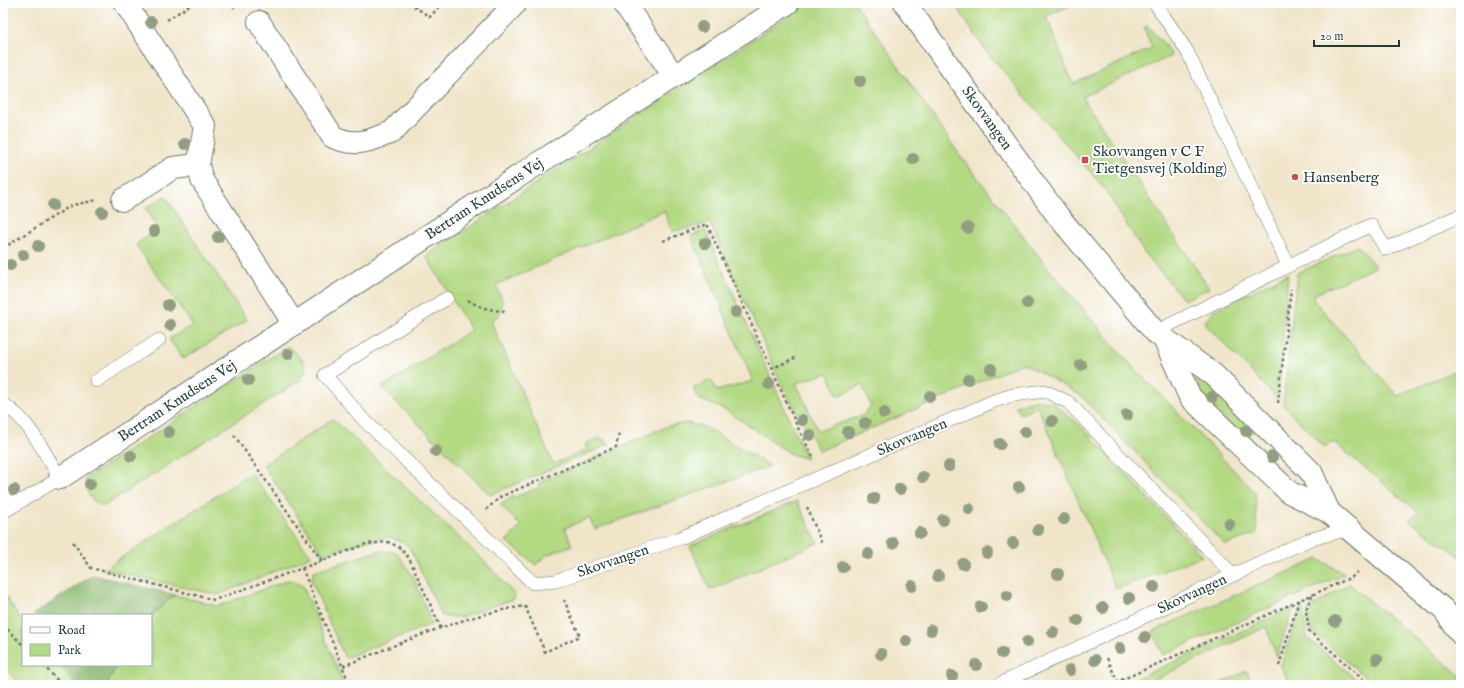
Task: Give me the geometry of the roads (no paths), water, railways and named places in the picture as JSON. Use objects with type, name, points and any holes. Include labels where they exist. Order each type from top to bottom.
[{"type":"street","points":[[124,3],[205,126],[198,165],[202,180],[294,324]]},
{"type":"street","points":[[259,22],[333,137],[343,141],[366,143],[392,132],[516,3]]},
{"type":"street","points":[[624,3],[674,76]]},
{"type":"street","name":"Bertram Knudsens Vej","points":[[60,478],[788,3]]},
{"type":"street","name":"Skovvangen","points":[[905,3],[1058,216],[1160,336],[1214,375],[1311,472],[1329,512]]},
{"type":"street","points":[[123,200],[173,168],[198,165]]},
{"type":"street","name":"Skovvangen","points":[[1160,336],[1190,398],[1289,492],[1329,512],[1452,614],[1461,634]]},
{"type":"lane","points":[[1155,3],[1187,51],[1288,265]]},
{"type":"lane","points":[[1160,336],[1288,265],[1371,225],[1386,249],[1461,215]]},
{"type":"lane","name":"Skovvangen","points":[[447,298],[325,375],[363,419],[533,583],[556,581],[680,538],[994,401],[1013,394],[1045,391],[1068,402],[1233,574]]},
{"type":"lane","points":[[96,381],[159,340]]},
{"type":"lane","points":[[3,404],[14,411],[28,427],[60,478],[3,512]]},
{"type":"lane","points":[[3,496],[21,501]]},
{"type":"lane","name":"Skovvangen","points":[[998,685],[1308,540],[1349,529]]},
{"type":"place","name":"Skovvangen v C F Tietgensvej (Kolding)","points":[[1085,160]]},
{"type":"place","name":"Hansenberg","points":[[1295,177]]}]
